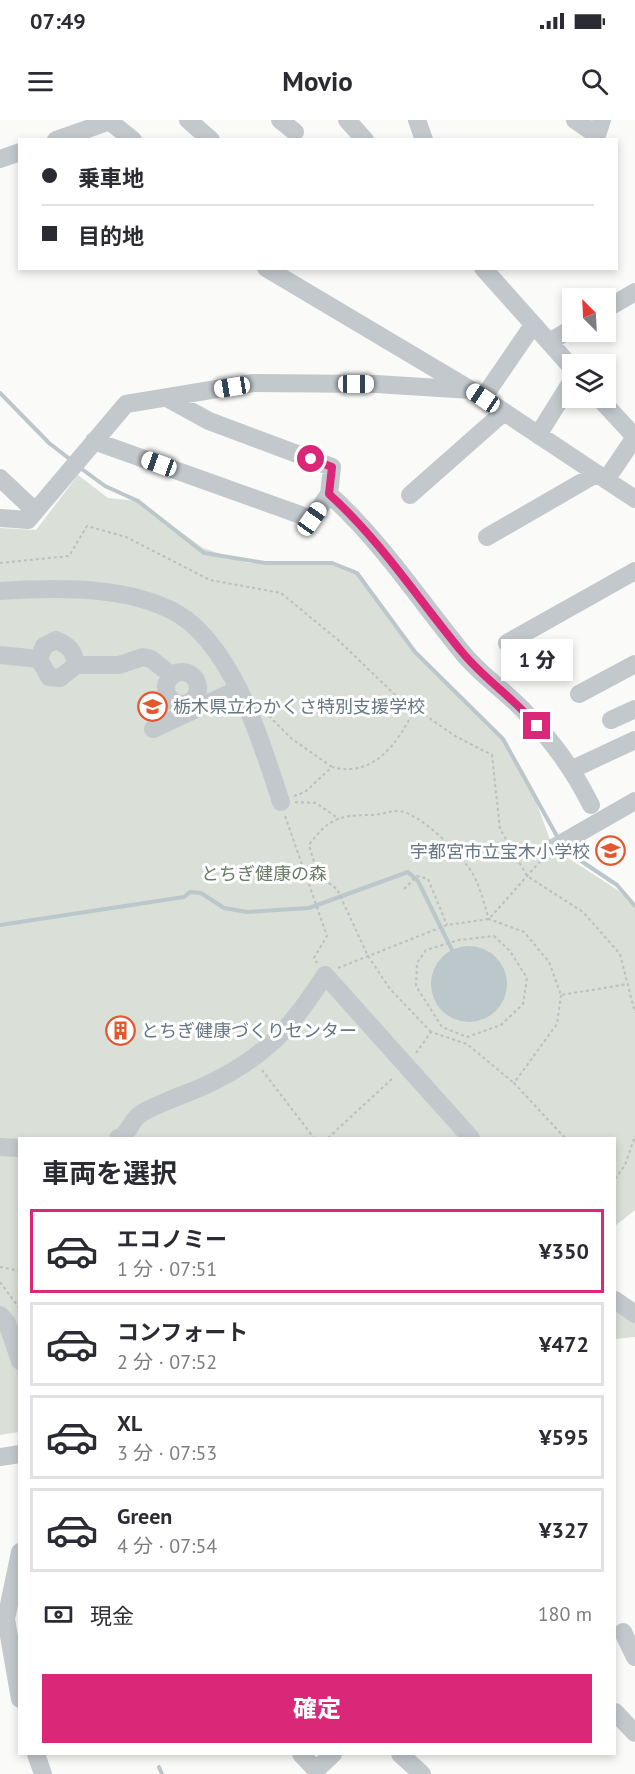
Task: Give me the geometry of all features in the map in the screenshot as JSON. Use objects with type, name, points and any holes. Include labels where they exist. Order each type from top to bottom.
[{"type":"street","points":[[61,138],[110,120],[131,138]]},
{"type":"street","points":[[188,120],[209,138]]},
{"type":"street","points":[[280,120],[295,132]]},
{"type":"street","points":[[417,120],[423,138]]},
{"type":"street","points":[[576,120],[597,135],[602,120]]},
{"type":"street","points":[[0,159],[18,153]]},
{"type":"street","points":[[269,270],[477,394],[635,499]]},
{"type":"street","points":[[485,270],[562,357]]},
{"type":"street","points":[[616,303],[635,292]]},
{"type":"street","points":[[477,394],[533,325]]},
{"type":"street","points":[[549,342],[562,334]]},
{"type":"street","points":[[0,518],[28,520],[126,404],[254,383],[376,384],[477,394]]},
{"type":"street","points":[[538,435],[562,397]]},
{"type":"street","points":[[94,441],[312,519],[329,494],[332,467],[209,421],[167,398]]},
{"type":"street","points":[[487,537],[601,477],[635,437],[608,408]]},
{"type":"street","points":[[410,495],[504,412]]},
{"type":"street","points":[[0,478],[35,511]]},
{"type":"street","points":[[329,494],[352,516],[401,572],[464,655],[525,712],[573,769],[591,805]]},
{"type":"street","points":[[507,643],[635,571]]},
{"type":"street","points":[[0,591],[57,587],[154,602],[188,621],[217,655],[239,689],[264,752],[280,802]]},
{"type":"street","points":[[39,659],[44,646],[56,640],[66,644],[74,652],[76,665]]},
{"type":"street","points":[[0,655],[39,659]]},
{"type":"street","points":[[39,659],[50,677],[60,678],[76,665],[119,665],[143,657],[151,659],[170,674]]},
{"type":"street","points":[[579,694],[635,664]]},
{"type":"street","points":[[153,729],[239,689]]},
{"type":"street","points":[[611,720],[635,709]]},
{"type":"street","points":[[573,769],[635,740]]},
{"type":"street","points":[[561,843],[635,801]]},
{"type":"street","points":[[123,1137],[139,1115],[229,1075],[271,1046],[300,1014],[331,972],[406,1065],[470,1137]]},
{"type":"street","points":[[0,1147],[18,1148]]},
{"type":"street","points":[[616,1301],[635,1314]]},
{"type":"street","points":[[0,1315],[7,1323],[18,1355]]},
{"type":"street","points":[[0,1457],[18,1455]]},
{"type":"street","points":[[18,1568],[14,1600],[6,1619],[18,1689]]},
{"type":"street","points":[[624,1632],[635,1657]]},
{"type":"street","points":[[616,1713],[635,1733]]},
{"type":"street","points":[[36,1755],[43,1774]]},
{"type":"street","points":[[302,1755],[316,1770],[332,1755]]},
{"type":"street","points":[[401,1755],[422,1774]]},
{"type":"path","points":[[0,563],[69,556],[87,526],[126,537],[210,580],[281,593],[338,640],[413,712],[422,713],[455,736],[492,755],[500,829],[526,876],[583,912],[620,954],[635,1013]]},
{"type":"path","points":[[265,712],[292,739],[332,767],[349,771],[373,764],[403,733],[413,712]]},
{"type":"path","points":[[280,802],[305,792],[332,767]]},
{"type":"path","points":[[280,802],[316,803],[339,819]]},
{"type":"path","points":[[280,802],[327,936],[314,958],[331,972],[447,925],[489,920],[524,932],[549,962],[561,995],[557,1024],[514,1083]]},
{"type":"path","points":[[489,920],[474,875],[451,847],[417,817],[400,811],[375,815],[350,815],[324,824],[309,845],[315,865],[323,879],[337,889],[368,956],[390,989],[431,1032],[466,1044],[514,1083],[565,1137]]},
{"type":"path","points":[[489,920],[526,876],[561,843]]},
{"type":"path","points":[[404,889],[417,876],[428,879],[447,925]]},
{"type":"path","points":[[494,936],[510,951],[527,978],[523,1004],[501,1025],[466,1036],[442,1027],[432,1012],[416,986],[417,963],[426,950],[459,939],[494,936]]},
{"type":"path","points":[[561,995],[628,984]]},
{"type":"path","points":[[329,1137],[406,1065],[431,1032]]},
{"type":"path","points":[[253,1058],[313,1137]]},
{"type":"path","points":[[616,1178],[625,1165],[635,1136]]},
{"type":"path","points":[[0,1267],[18,1271]]},
{"type":"path","points":[[0,1282],[18,1306]]},
{"type":"green space","name":"とちぎ健康の森","points":[[78,475],[108,498],[138,501],[203,548],[248,563],[332,563],[357,573],[415,652],[503,739],[529,782],[553,848],[622,893],[635,907],[635,1210],[616,1225],[616,1137],[18,1137],[18,1432],[0,1435],[0,528],[36,530]]},
{"type":"green space","points":[[616,1311],[635,1322],[635,1337],[616,1339]]},
{"type":"shaded area","points":[[469,946],[484,949],[496,957],[504,969],[507,984],[504,999],[496,1011],[484,1019],[469,1022],[454,1019],[442,1011],[434,999],[431,984],[434,969],[442,957],[454,949]]},
{"type":"waterway","points":[[0,393],[49,443],[71,460]]},
{"type":"waterway","points":[[79,467],[105,486],[138,501],[204,553],[265,563],[332,563],[357,573],[415,652],[503,739],[558,838]]},
{"type":"waterway","points":[[565,847],[572,855],[617,885],[635,906]]},
{"type":"waterway","points":[[0,925],[184,897],[190,892],[201,893],[224,908],[247,912],[309,908],[408,872],[418,881],[452,950]]},
{"type":"waterway","points":[[159,1767],[162,1774]]},
{"type":"place","name":"栃木県立わかくさ特別支援学校","points":[[152,706]]},
{"type":"place","name":"宇都宮市立宝木小学校","points":[[611,851]]},
{"type":"place","name":"とちぎ健康づくりセンター","points":[[120,1030]]},
{"type":"route","points":[[311,459],[332,467],[329,494],[352,516],[401,572],[464,655],[537,726]]}]
